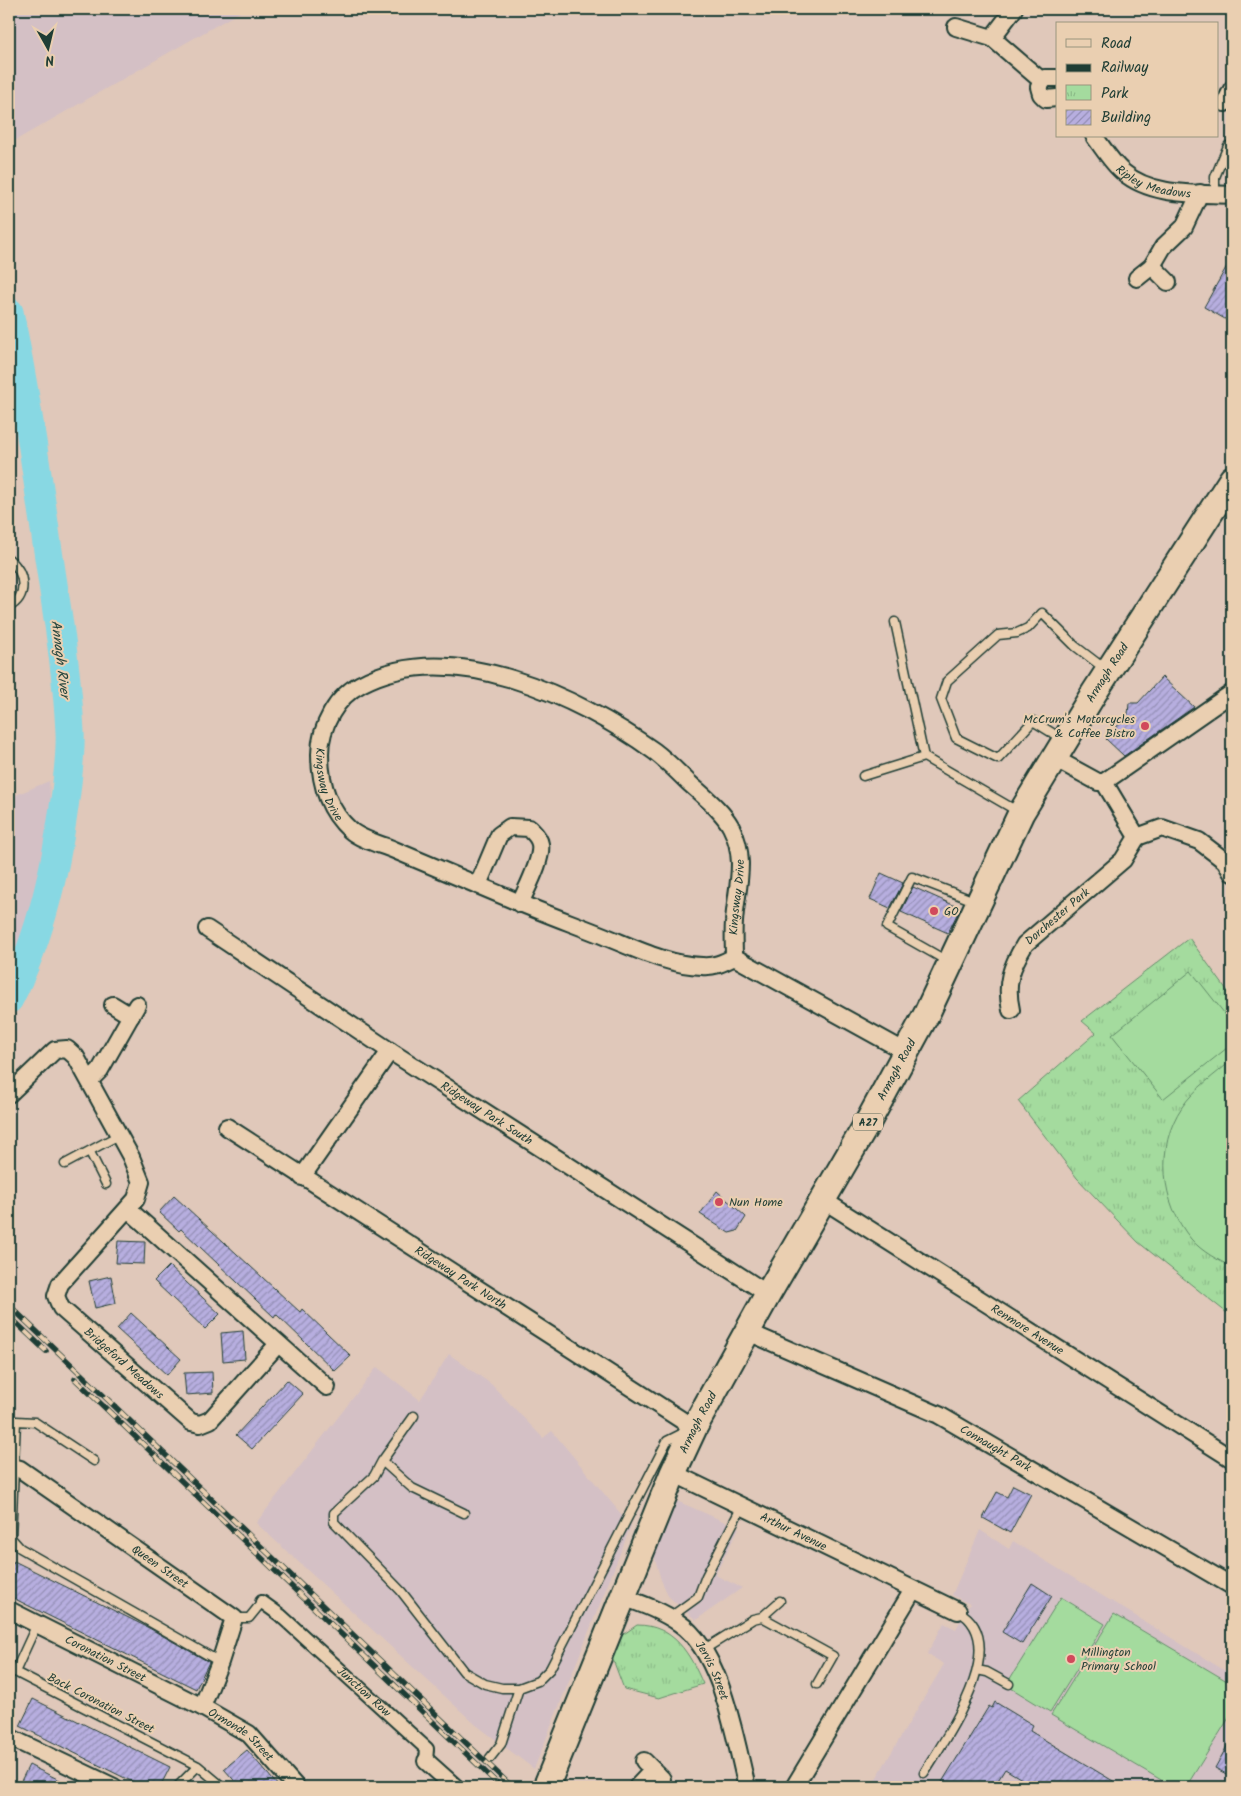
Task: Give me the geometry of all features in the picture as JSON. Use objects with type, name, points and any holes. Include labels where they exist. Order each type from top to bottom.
[{"type":"main road","name":"Armagh Road","points":[[546,1787],[673,1473],[694,1428],[906,1052],[951,963],[1021,813],[1108,671],[1232,479]]},
{"type":"street","points":[[992,38],[1014,9]]},
{"type":"street","points":[[956,27],[992,38],[1050,79],[1040,90],[1043,97],[1049,100],[1056,98]]},
{"type":"street","name":"Ripley Meadows","points":[[1096,138],[1122,171],[1132,179],[1149,187],[1232,195]]},
{"type":"street","points":[[1137,278],[1152,266],[1163,247],[1184,227],[1207,194]]},
{"type":"street","points":[[1152,266],[1168,282]]},
{"type":"street","name":"Kingsway Drive","points":[[430,666],[468,668],[536,688],[568,701],[612,723],[657,753],[706,798],[730,826],[740,858],[740,889],[734,922],[734,957],[720,965],[701,966],[656,956],[520,904],[478,885],[352,832],[330,806],[320,777],[320,749],[325,728],[334,706],[353,688],[379,674],[430,666]]},
{"type":"street","points":[[1060,750],[1098,782],[1104,782],[1232,693]]},
{"type":"street","points":[[1104,782],[1137,836],[1162,828],[1199,841],[1225,861],[1232,873]]},
{"type":"street","points":[[478,885],[499,835],[510,827],[529,828],[536,835],[540,844],[539,856],[520,904]]},
{"type":"street","name":"Dorchester Park","points":[[1011,1010],[1007,991],[1014,961],[1026,944],[1123,860],[1137,836]]},
{"type":"street","name":"Ridgeway Park South","points":[[207,929],[390,1051],[768,1294]]},
{"type":"street","points":[[734,957],[906,1052]]},
{"type":"street","points":[[90,1080],[100,1070],[134,1010],[113,1005]]},
{"type":"street","name":"Bridgeford Meadows","points":[[9,1094],[55,1050],[67,1048],[76,1057],[90,1080],[141,1182],[136,1199],[60,1284],[56,1296],[61,1308],[191,1422],[200,1424],[210,1420],[278,1344]]},
{"type":"street","points":[[302,1177],[390,1051]]},
{"type":"street","name":"Ridgeway Park North","points":[[227,1127],[694,1428]]},
{"type":"street","name":"Renmore Avenue","points":[[823,1200],[1232,1459]]},
{"type":"street","points":[[128,1209],[327,1387]]},
{"type":"street","name":"Connaught Park","points":[[748,1332],[939,1415],[1232,1586]]},
{"type":"street","name":"Queen Street","points":[[12,1467],[234,1618]]},
{"type":"street","name":"Arthur Avenue","points":[[673,1473],[958,1611]]},
{"type":"street","points":[[794,1787],[913,1590]]},
{"type":"street","name":"Jervis Street","points":[[623,1597],[680,1623],[697,1640],[724,1696],[747,1787]]},
{"type":"street","name":"Junction Row","points":[[262,1602],[280,1615],[427,1749],[426,1761],[455,1787]]},
{"type":"street","name":"Coronation Street","points":[[9,1610],[202,1706]]},
{"type":"street","points":[[202,1706],[220,1662],[234,1618]]},
{"type":"street","name":"Ormonde Street","points":[[202,1706],[249,1734],[296,1787]]},
{"type":"street","points":[[9,1737],[114,1787]]},
{"type":"street","points":[[638,1787],[653,1770]]},
{"type":"lane","points":[[1207,194],[1228,146],[1232,146]]},
{"type":"lane","points":[[9,559],[16,565],[23,582],[18,599],[9,608]]},
{"type":"lane","points":[[1060,750],[1032,721],[998,758],[956,738],[941,699],[947,681],[998,635],[1017,633],[1028,628],[1042,613],[1075,646],[1108,671]]},
{"type":"lane","points":[[895,622],[924,756],[1021,813]]},
{"type":"lane","points":[[863,776],[924,756]]},
{"type":"lane","points":[[951,963],[887,927],[912,877],[978,903]]},
{"type":"lane","points":[[65,1164],[119,1135]]},
{"type":"lane","points":[[90,1152],[106,1184]]},
{"type":"lane","points":[[414,1416],[382,1460],[374,1476],[334,1513],[334,1522],[401,1591],[464,1672],[485,1684],[502,1688],[519,1688],[538,1681],[550,1669],[667,1441],[694,1428]]},
{"type":"lane","points":[[94,1461],[36,1422],[16,1421],[12,1467],[11,1538],[20,1548],[220,1662]]},
{"type":"lane","points":[[382,1460],[412,1488],[464,1513]]},
{"type":"lane","points":[[669,1618],[698,1597],[706,1576],[742,1506]]},
{"type":"lane","points":[[702,1650],[754,1619],[762,1617],[780,1601]]},
{"type":"lane","points":[[234,1618],[249,1618],[262,1602]]},
{"type":"lane","points":[[924,1773],[957,1718],[977,1670],[979,1635],[965,1615],[958,1611]]},
{"type":"lane","points":[[762,1617],[833,1656],[817,1684]]},
{"type":"lane","name":"Back Coronation Street","points":[[37,1623],[15,1672],[198,1766]]},
{"type":"lane","points":[[977,1670],[987,1672],[1009,1684]]},
{"type":"lane","points":[[490,1758],[501,1744],[519,1688]]},
{"type":"lane","points":[[177,1787],[198,1766],[223,1787]]},
{"type":"shaded area","points":[[9,9],[245,9],[9,144]]},
{"type":"shaded area","points":[[49,781],[53,825],[30,917],[9,962],[9,798]]},
{"type":"shaded area","points":[[449,1354],[491,1384],[543,1438],[552,1431],[631,1526],[534,1769],[475,1724],[256,1523],[377,1367],[420,1400]]},
{"type":"shaded area","points":[[677,1501],[739,1528],[715,1575],[742,1588],[696,1620],[669,1597],[661,1580],[654,1555]]},
{"type":"shaded area","name":"Millington Primary School","points":[[980,1530],[1009,1549],[1013,1541],[1232,1675],[1232,1787],[871,1787],[944,1664],[927,1654],[944,1623],[956,1629],[970,1604],[952,1595]]},
{"type":"green space","points":[[1189,938],[1232,997],[1232,1317],[1138,1242],[1077,1178],[1018,1101],[1096,1033],[1082,1021]]},
{"type":"green space","points":[[1191,971],[1232,1023],[1232,1044],[1163,1099],[1112,1035]]},
{"type":"green space","points":[[1232,1060],[1232,1267],[1200,1248],[1181,1225],[1173,1209],[1168,1192],[1165,1157],[1173,1123],[1182,1107],[1199,1088]]},
{"type":"green space","points":[[1061,1597],[1105,1624],[1050,1712],[1006,1685]]},
{"type":"green space","points":[[1114,1614],[1232,1684],[1232,1713],[1186,1787],[1173,1787],[1051,1715]]},
{"type":"green space","points":[[637,1625],[650,1626],[661,1630],[679,1643],[692,1662],[703,1684],[659,1698],[624,1689],[612,1657],[621,1636]]},
{"type":"building","points":[[1232,257],[1232,323],[1204,307]]},
{"type":"building","name":"McCrum's Motorcycles & Coffee Bistro","points":[[1162,677],[1194,707],[1124,756],[1106,739],[1128,714],[1129,703],[1138,703]]},
{"type":"building","points":[[881,873],[903,883],[890,908],[870,899]]},
{"type":"building","points":[[913,887],[960,908],[948,933],[901,912]]},
{"type":"building","name":"Nun Home","points":[[717,1191],[746,1217],[737,1231],[729,1233],[700,1214]]},
{"type":"building","points":[[174,1196],[300,1312],[302,1309],[351,1356],[335,1371],[276,1314],[274,1317],[181,1229],[179,1231],[159,1212]]},
{"type":"building","points":[[118,1241],[145,1242],[144,1264],[116,1263]]},
{"type":"building","points":[[169,1266],[220,1314],[205,1329],[154,1281]]},
{"type":"building","points":[[111,1276],[116,1303],[95,1308],[89,1281]]},
{"type":"building","points":[[131,1313],[181,1359],[167,1375],[117,1329]]},
{"type":"building","points":[[243,1331],[245,1359],[223,1361],[221,1333]]},
{"type":"building","points":[[212,1372],[213,1393],[186,1395],[184,1373]]},
{"type":"building","points":[[287,1380],[303,1394],[252,1449],[236,1435]]},
{"type":"building","points":[[1013,1485],[1031,1494],[1010,1533],[983,1518],[997,1492],[1007,1497]]},
{"type":"building","points":[[14,1561],[149,1628],[209,1662],[196,1689],[9,1596],[9,1573]]},
{"type":"building","points":[[1032,1583],[1052,1596],[1022,1644],[1002,1632]]},
{"type":"building","points":[[33,1699],[170,1767],[160,1787],[143,1787],[20,1726]]},
{"type":"building","points":[[995,1702],[1033,1725],[1030,1731],[1123,1787],[1035,1787],[1005,1769],[994,1787],[950,1787],[942,1782],[989,1706],[992,1708]]},
{"type":"building","points":[[1232,1737],[1232,1777],[1215,1768]]},
{"type":"building","points":[[247,1750],[279,1787],[240,1787],[224,1769]]},
{"type":"building","points":[[29,1765],[74,1787],[22,1787],[24,1783],[21,1781]]},
{"type":"waterway","name":"Annagh River","points":[[9,312],[30,428],[57,614],[69,708],[70,740],[70,755],[62,819],[53,872],[31,950],[9,999]]},
{"type":"railway","points":[[9,1305],[512,1787]]},
{"type":"railway","points":[[9,1316],[46,1351]]},
{"type":"railway","points":[[75,1379],[501,1787]]},
{"type":"place","name":"McCrum's Motorcycles & Coffee Bistro","points":[[1145,726]]},
{"type":"place","name":"GO","points":[[934,911]]},
{"type":"place","name":"Nun Home","points":[[719,1202]]},
{"type":"place","name":"Millington Primary School","points":[[1071,1659]]}]
